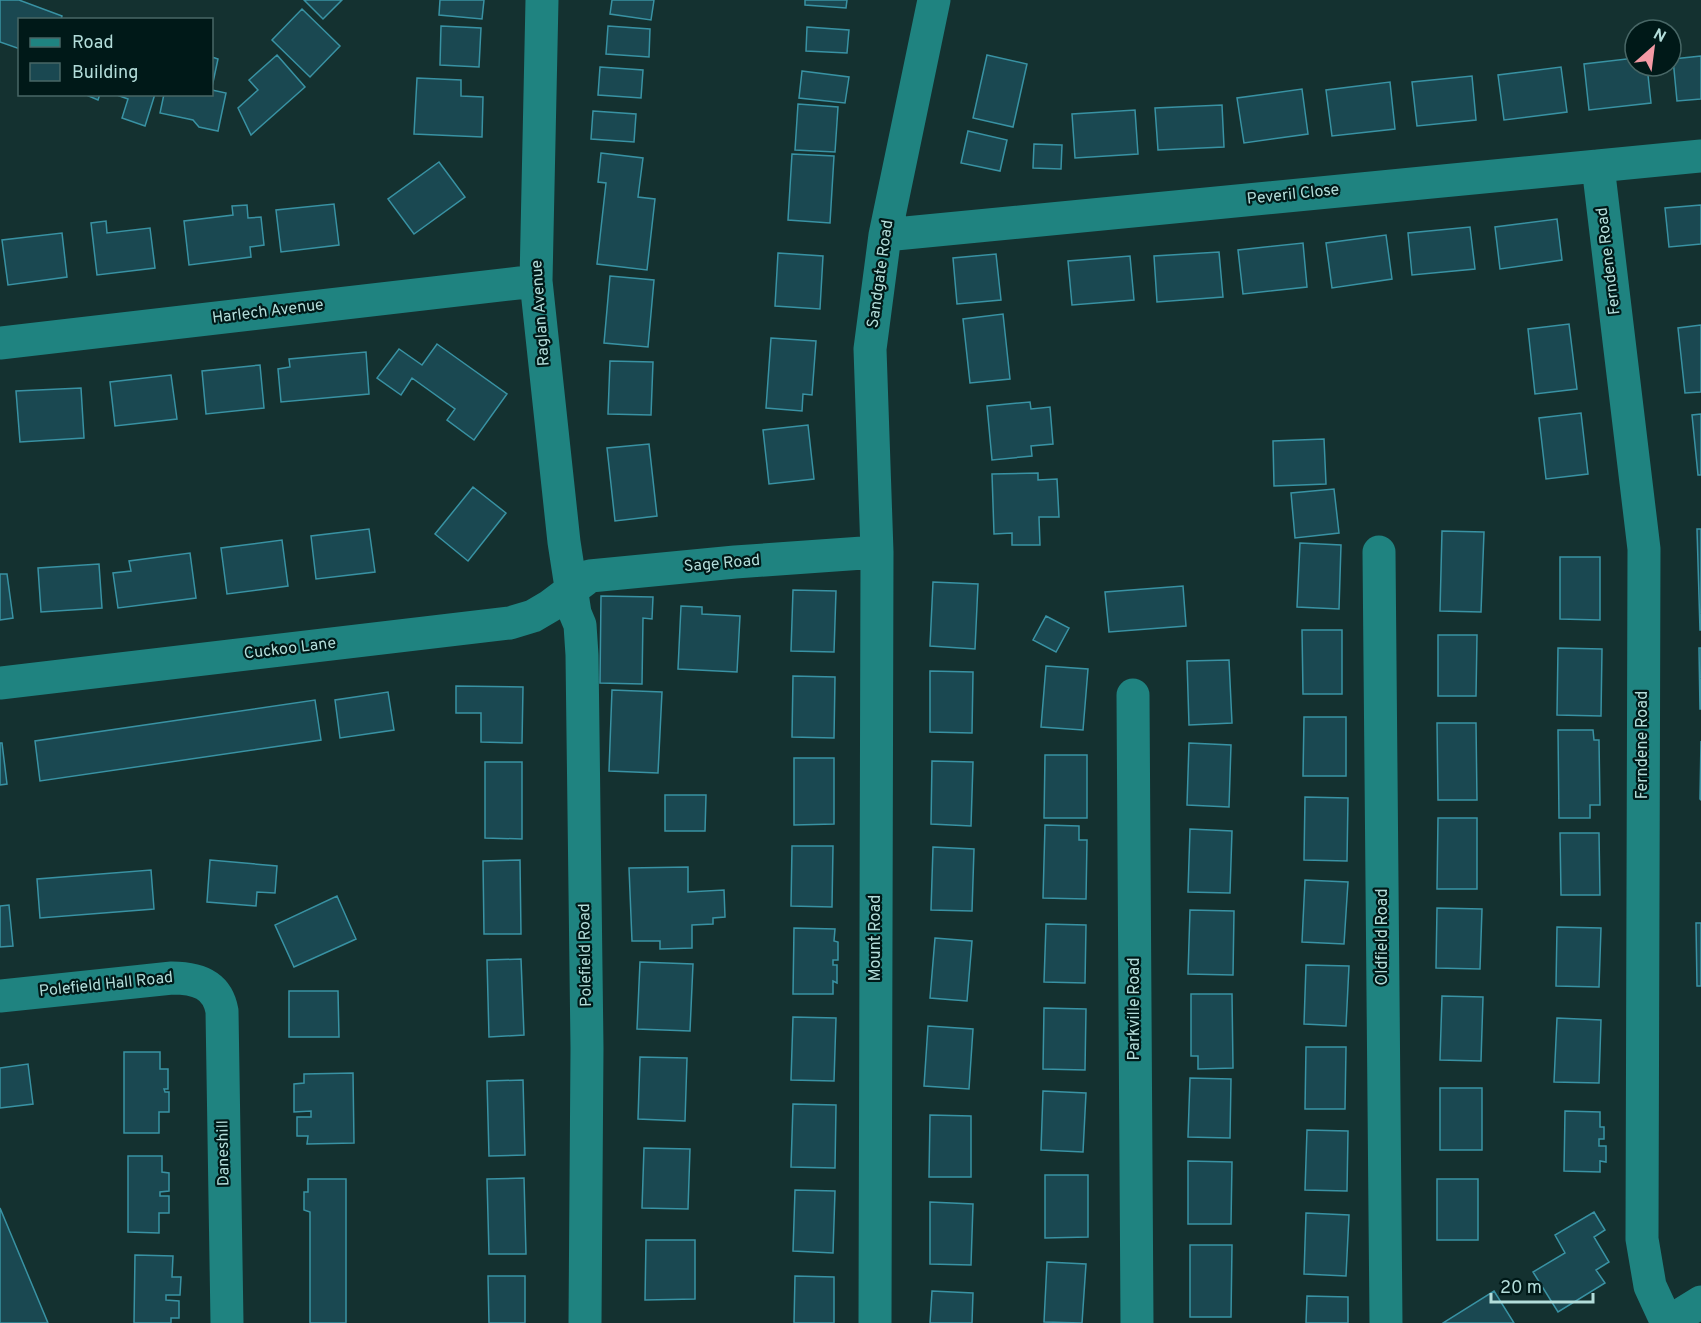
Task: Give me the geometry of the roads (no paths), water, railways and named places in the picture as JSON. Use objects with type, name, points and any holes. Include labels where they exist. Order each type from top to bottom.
[{"type":"street","name":"Raglan Avenue","points":[[542,0],[536,281],[571,589]]},
{"type":"street","name":"Sandgate Road","points":[[877,552],[870,349],[885,235],[934,0]]},
{"type":"street","name":"Peveril Close","points":[[885,235],[1701,156]]},
{"type":"street","name":"Ferndene Road","points":[[1598,166],[1644,549],[1642,1239],[1650,1286],[1667,1323]]},
{"type":"street","name":"Harlech Avenue","points":[[0,344],[536,281]]},
{"type":"street","name":"Sage Road","points":[[571,589],[590,576],[735,562],[877,552]]},
{"type":"street","name":"Mount Road","points":[[875,1323],[877,552]]},
{"type":"street","name":"Oldfield Road","points":[[1379,552],[1386,1323]]},
{"type":"street","name":"Cuckoo Lane","points":[[0,683],[510,623],[533,616],[571,589]]},
{"type":"street","name":"Polefield Road","points":[[571,589],[575,613],[580,625],[582,655],[587,1048],[585,1323]]},
{"type":"street","name":"Parkville Road","points":[[1133,695],[1137,1323]]},
{"type":"street","name":"Polefield Hall Road","points":[[0,996],[172,978],[184,978],[210,987]]},
{"type":"street","name":"Daneshill","points":[[210,987],[218,997],[222,1011],[228,1323]]},
{"type":"street","points":[[1667,1323],[1701,1302]]}]
